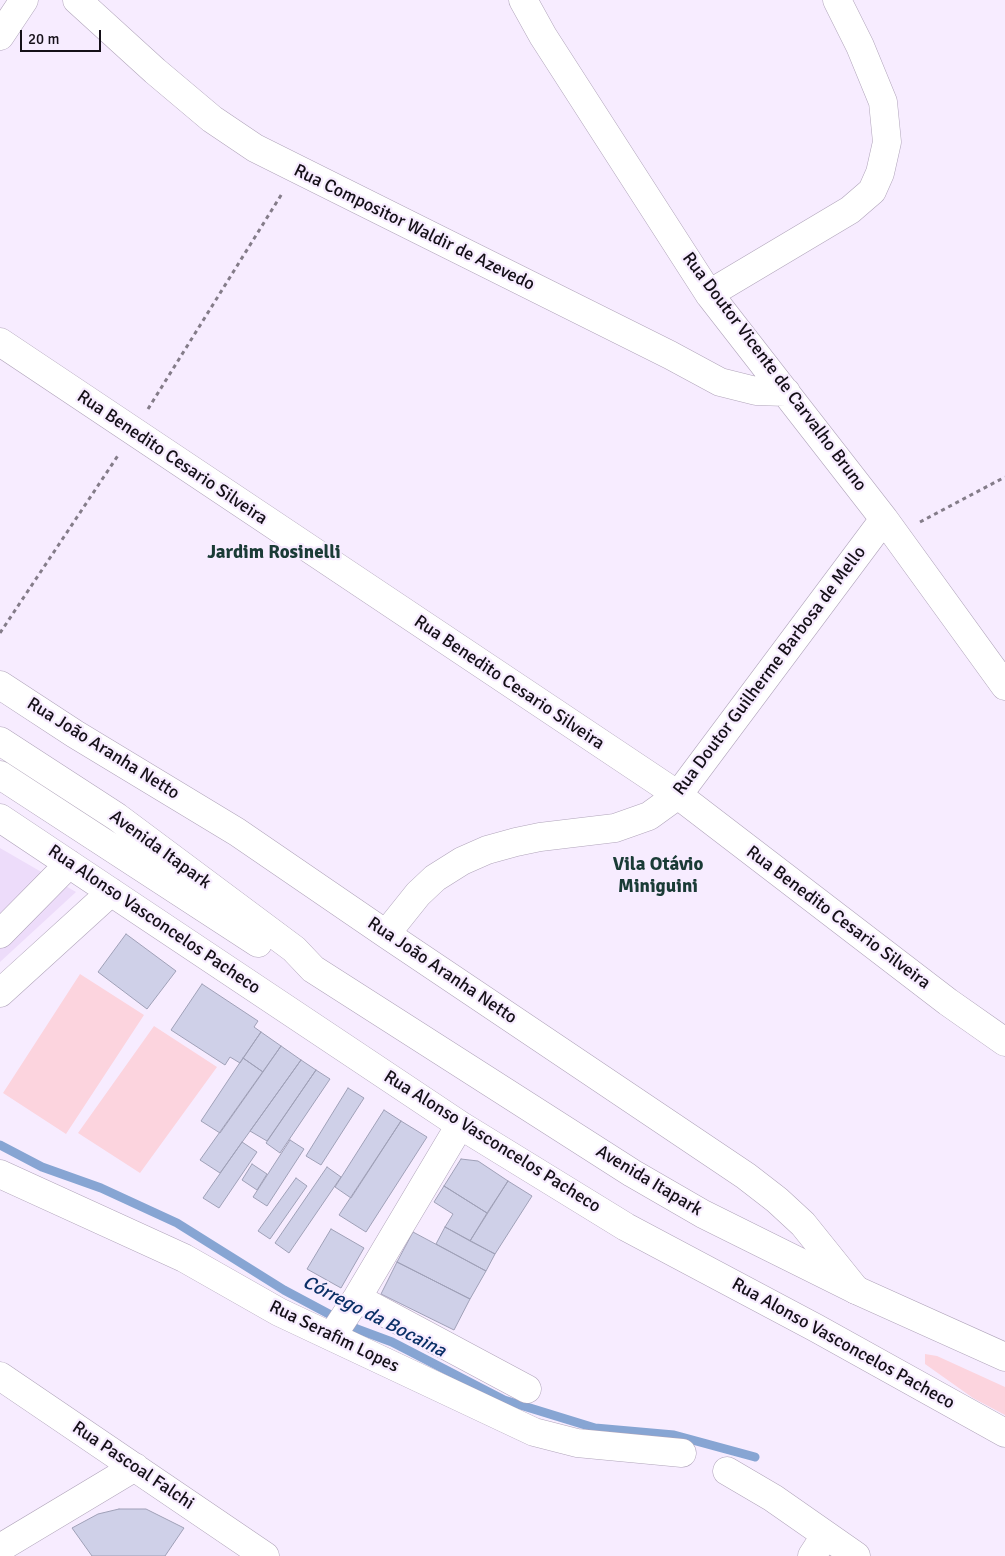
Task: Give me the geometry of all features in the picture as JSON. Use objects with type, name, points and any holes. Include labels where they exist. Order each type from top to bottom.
[{"type":"street","points":[[0,36],[24,0]]},
{"type":"street","name":"Rua Compositor Waldir de Azevedo","points":[[77,0],[212,120],[255,148],[662,351],[720,382],[756,391],[786,392]]},
{"type":"street","name":"Rua Doutor Vicente de Carvalho Bruno","points":[[522,0],[543,36],[709,294],[890,527],[1005,686]]},
{"type":"street","points":[[709,294],[850,210],[872,191],[880,173],[887,142],[883,102],[860,46],[837,0]]},
{"type":"street","name":"Rua Benedito Cesario Silveira","points":[[0,342],[678,795],[948,1002],[1005,1042]]},
{"type":"street","name":"Rua Doutor Guilherme Barbosa de Mello","points":[[386,934],[418,894],[435,878],[462,861],[487,850],[516,842],[540,837],[615,828],[649,816],[678,795],[890,527]]},
{"type":"street","name":"Rua João Aranha Netto","points":[[0,685],[75,734],[237,832],[746,1176],[777,1200],[803,1224],[856,1290]]},
{"type":"street","name":"Avenida Itapark","points":[[0,741],[117,817],[294,949],[313,969],[632,1173],[703,1214],[856,1290],[1005,1357]]},
{"type":"street","name":"Avenida Itapark","points":[[0,775],[286,962],[313,969]]},
{"type":"street","name":"Rua Alonso Vasconcelos Pacheco","points":[[0,818],[460,1125],[626,1227],[816,1328],[1005,1433]]},
{"type":"street","points":[[4,930],[69,864]]},
{"type":"street","points":[[0,993],[111,892]]},
{"type":"street","points":[[334,1333],[460,1125]]},
{"type":"street","name":"Rua Serafim Lopes","points":[[0,1174],[184,1258],[279,1312],[334,1333],[534,1432],[577,1443],[682,1453]]},
{"type":"street","points":[[354,1302],[526,1389]]},
{"type":"street","points":[[971,1341],[1005,1343]]},
{"type":"street","name":"Rua Pascoal Falchi","points":[[0,1376],[265,1556]]},
{"type":"street","points":[[0,1548],[135,1467]]},
{"type":"street","points":[[727,1470],[773,1498],[818,1546],[856,1556]]},
{"type":"path","points":[[0,633],[133,432],[297,170]]},
{"type":"path","points":[[890,527],[1005,477]]},
{"type":"shaded area","points":[[0,848],[76,892],[0,962]]},
{"type":"shaded area","points":[[80,974],[144,1015],[66,1134],[3,1093]]},
{"type":"shaded area","points":[[154,1026],[217,1067],[140,1173],[78,1133]]},
{"type":"shaded area","points":[[925,1354],[937,1356],[1005,1387],[1005,1415],[973,1398],[925,1364]]},
{"type":"building","points":[[126,934],[176,971],[147,1009],[98,972]]},
{"type":"building","points":[[202,984],[258,1021],[254,1027],[261,1032],[240,1063],[230,1057],[225,1065],[171,1030]]},
{"type":"building","points":[[261,1032],[281,1046],[263,1072],[243,1058]]},
{"type":"building","points":[[281,1046],[301,1060],[220,1173],[200,1160]]},
{"type":"building","points":[[243,1058],[263,1072],[220,1133],[201,1121]]},
{"type":"building","points":[[301,1060],[316,1070],[267,1141],[250,1131]]},
{"type":"building","points":[[316,1070],[330,1079],[280,1153],[266,1143]]},
{"type":"building","points":[[348,1088],[364,1098],[321,1165],[306,1156]]},
{"type":"building","points":[[384,1110],[401,1121],[351,1198],[335,1187]]},
{"type":"building","points":[[401,1121],[427,1137],[366,1232],[339,1215]]},
{"type":"building","points":[[290,1140],[304,1149],[267,1206],[253,1197]]},
{"type":"building","points":[[242,1142],[257,1152],[219,1208],[203,1198]]},
{"type":"building","points":[[461,1159],[478,1161],[508,1181],[487,1213],[444,1186]]},
{"type":"building","points":[[252,1164],[267,1174],[257,1190],[242,1180]]},
{"type":"building","points":[[327,1167],[341,1177],[289,1253],[275,1243]]},
{"type":"building","points":[[296,1178],[307,1186],[270,1239],[258,1231]]},
{"type":"building","points":[[508,1181],[532,1196],[495,1254],[470,1241]]},
{"type":"building","points":[[444,1186],[487,1213],[470,1241],[445,1227],[453,1214],[434,1202]]},
{"type":"building","points":[[445,1227],[495,1254],[486,1271],[436,1244]]},
{"type":"building","points":[[331,1229],[364,1248],[341,1288],[307,1269]]},
{"type":"building","points":[[413,1232],[486,1271],[470,1299],[397,1262]]},
{"type":"building","points":[[397,1262],[470,1299],[454,1330],[381,1294]]},
{"type":"building","points":[[119,1509],[146,1509],[184,1528],[165,1556],[92,1556],[72,1528],[98,1514]]},
{"type":"waterway","name":"Córrego da Bocaina","points":[[0,1145],[42,1167],[101,1188],[177,1223],[284,1290],[357,1329],[392,1342],[504,1400],[595,1428],[674,1435],[755,1457]]},
{"type":"district","name":"Jardim Rosinelli","points":[[274,553]]},
{"type":"district","name":"Vila Otávio Miniguini","points":[[658,876]]}]
